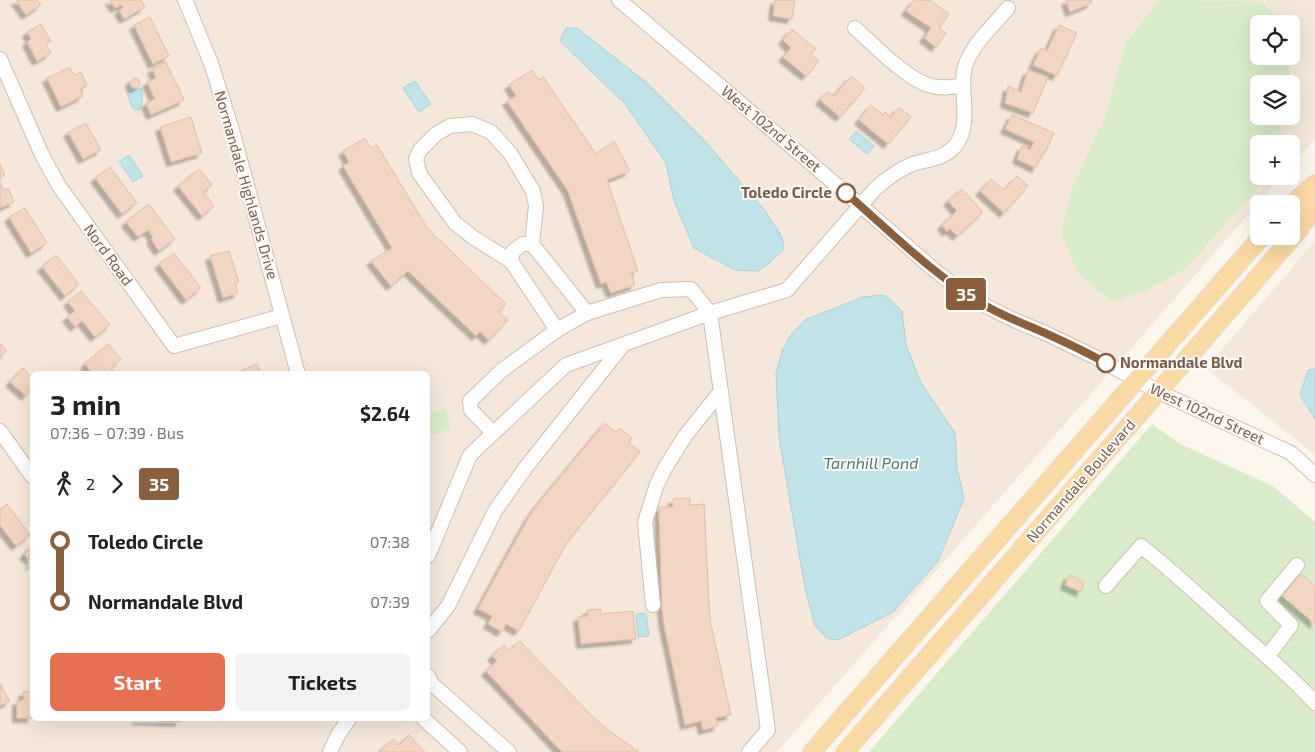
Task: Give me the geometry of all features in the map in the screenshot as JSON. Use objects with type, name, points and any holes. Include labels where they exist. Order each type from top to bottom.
[{"type":"main road","points":[[1300,197],[1315,184]]},
{"type":"main road","name":"Normandale Boulevard","points":[[845,752],[1298,232],[1315,207]]},
{"type":"main road","name":"Normandale Boulevard","points":[[812,752],[1254,245]]},
{"type":"street","name":"Normandale Highlands Drive","points":[[185,0],[211,63],[232,130],[297,371]]},
{"type":"street","name":"West 102nd Street","points":[[618,0],[960,290],[986,306],[1095,357],[1159,392],[1291,453],[1315,475]]},
{"type":"street","points":[[430,551],[470,455],[566,365],[710,313],[787,290],[875,188],[892,175],[911,165],[944,155],[954,147],[961,137],[964,126],[964,70],[969,56],[1008,8]]},
{"type":"street","points":[[855,28],[918,82],[933,86],[963,86]]},
{"type":"street","name":"Nord Road","points":[[0,59],[42,155],[59,186],[174,346],[282,316]]},
{"type":"street","points":[[557,330],[511,261],[474,238],[455,223],[419,173],[416,159],[420,150],[436,134],[450,126],[472,124],[491,132],[510,153],[533,191],[536,206],[532,244],[587,313]]},
{"type":"street","points":[[511,261],[513,251],[523,244],[532,244]]},
{"type":"street","points":[[493,433],[471,410],[470,401],[501,371],[557,330],[587,313],[661,290],[692,289],[710,313],[768,730],[749,752]]},
{"type":"street","points":[[430,628],[448,606],[495,511],[526,467],[623,345]]},
{"type":"street","points":[[653,605],[645,522],[657,484],[685,436],[721,391]]},
{"type":"street","points":[[0,430],[30,473]]},
{"type":"street","points":[[1106,586],[1141,546],[1163,563],[1315,703]]},
{"type":"street","points":[[1267,657],[1290,626],[1267,602],[1297,565]]},
{"type":"street","points":[[430,680],[432,684],[509,752]]},
{"type":"street","points":[[330,752],[348,721]]},
{"type":"street","points":[[426,721],[460,752]]},
{"type":"shaded area","points":[[0,0],[1315,0],[1315,139],[1300,156],[1300,135],[1250,135],[1250,185],[1274,185],[1265,195],[1250,195],[1250,212],[777,752],[0,752]]},
{"type":"shaded area","points":[[1315,241],[1315,455],[1206,368]]},
{"type":"green space","points":[[1160,0],[1260,1],[1276,15],[1250,15],[1250,65],[1291,65],[1289,75],[1250,75],[1250,125],[1281,125],[1280,135],[1250,135],[1250,185],[1261,185],[1184,270],[1151,288],[1112,301],[1079,275],[1061,233],[1073,186],[1106,115],[1126,42]]},
{"type":"green space","points":[[446,409],[451,429],[430,435],[430,413]]},
{"type":"green space","points":[[1152,424],[1182,445],[1273,486],[1315,522],[1315,752],[869,752]]},
{"type":"water","points":[[566,28],[577,28],[647,83],[705,141],[766,212],[782,237],[784,249],[769,263],[758,271],[735,270],[694,248],[674,201],[666,163],[625,104],[560,41]]},
{"type":"water","points":[[415,81],[431,104],[419,112],[403,88]]},
{"type":"water","points":[[141,88],[142,99],[139,110],[135,110],[132,107],[127,92]]},
{"type":"water","points":[[856,131],[874,146],[867,154],[849,139]]},
{"type":"water","points":[[129,155],[143,176],[133,182],[119,162]]},
{"type":"water","name":"Tarnhill Pond","points":[[886,296],[902,311],[906,345],[921,383],[955,433],[957,468],[964,499],[938,561],[893,612],[838,640],[827,638],[815,626],[805,588],[779,437],[776,373],[783,349],[790,336],[805,320],[863,297]]},
{"type":"water","points":[[1315,369],[1315,419],[1300,395],[1308,370]]},
{"type":"water","points":[[646,613],[649,636],[638,637],[636,614]]},
{"type":"building","points":[[16,0],[37,0],[41,5],[26,15]]},
{"type":"building","points":[[110,0],[141,0],[145,7],[124,19],[119,10],[123,8],[122,5],[115,8]]},
{"type":"building","points":[[775,0],[795,0],[792,19],[773,16]]},
{"type":"building","points":[[914,0],[930,0],[949,14],[939,28],[946,33],[936,47],[924,38],[931,28],[906,11]]},
{"type":"building","points":[[1066,0],[1091,0],[1092,3],[1070,12]]},
{"type":"building","points":[[150,17],[169,56],[153,64],[134,25]]},
{"type":"building","points":[[41,24],[51,41],[46,44],[51,53],[37,61],[27,42],[31,39],[27,32]]},
{"type":"building","points":[[1059,25],[1077,33],[1057,76],[1033,65],[1041,48],[1047,51]]},
{"type":"building","points":[[792,29],[816,49],[811,54],[819,61],[806,76],[783,57],[791,48],[783,40]]},
{"type":"building","points":[[166,62],[184,100],[151,115],[146,103],[155,99],[147,82],[156,78],[152,69]]},
{"type":"building","points":[[70,67],[74,75],[81,72],[87,86],[80,89],[83,96],[61,107],[47,78]]},
{"type":"building","points":[[532,70],[539,80],[543,77],[596,154],[614,141],[630,171],[607,180],[638,271],[631,273],[635,285],[611,293],[606,282],[601,284],[568,191],[507,101],[516,96],[509,85]]},
{"type":"building","points":[[1028,70],[1048,77],[1033,113],[1005,103],[1008,86],[1021,92]]},
{"type":"building","points":[[851,76],[865,88],[840,117],[820,100],[828,91],[834,96]]},
{"type":"building","points":[[133,78],[137,78],[140,83],[139,87],[133,88],[130,85],[130,81]]},
{"type":"building","points":[[871,105],[883,115],[885,112],[891,117],[899,107],[911,117],[888,144],[859,120]]},
{"type":"building","points":[[1012,115],[1054,133],[1036,168],[1017,159],[1022,146],[1030,150],[1034,142],[1005,129]]},
{"type":"building","points":[[191,117],[202,153],[171,162],[160,127]]},
{"type":"building","points":[[86,123],[101,150],[83,159],[68,132]]},
{"type":"building","points":[[365,138],[371,148],[377,145],[428,229],[506,304],[499,312],[508,320],[489,340],[480,332],[476,336],[408,271],[391,286],[371,261],[392,248],[343,166],[349,162],[343,151]]},
{"type":"building","points":[[0,164],[5,175],[0,177]]},
{"type":"building","points":[[110,167],[137,203],[122,214],[95,178]]},
{"type":"building","points":[[199,169],[212,185],[203,192],[214,206],[202,216],[178,186]]},
{"type":"building","points":[[1017,176],[1028,186],[1004,213],[980,191],[991,179],[1004,190]]},
{"type":"building","points":[[0,183],[3,190],[8,188],[14,202],[0,208]]},
{"type":"building","points":[[962,189],[983,212],[957,236],[950,229],[947,232],[942,225],[957,211],[948,201]]},
{"type":"building","points":[[149,204],[175,239],[159,251],[151,239],[153,237],[148,230],[138,237],[126,222]]},
{"type":"building","points":[[25,208],[47,243],[31,253],[9,217]]},
{"type":"building","points":[[229,251],[239,282],[235,283],[238,293],[223,298],[210,256]]},
{"type":"building","points":[[174,253],[201,288],[186,300],[159,264]]},
{"type":"building","points":[[56,255],[79,284],[65,296],[42,267]]},
{"type":"building","points":[[81,291],[110,325],[95,337],[82,321],[75,327],[67,317],[75,311],[68,302]]},
{"type":"building","points":[[0,343],[7,351],[0,357]]},
{"type":"building","points":[[108,344],[121,359],[111,368],[114,371],[91,371],[85,364]]},
{"type":"building","points":[[257,364],[260,371],[240,371]]},
{"type":"building","points":[[23,368],[30,375],[30,391],[26,396],[10,382]]},
{"type":"building","points":[[605,423],[616,432],[620,428],[632,438],[629,443],[640,452],[565,546],[519,631],[506,624],[502,632],[488,624],[492,616],[478,609],[537,505]]},
{"type":"building","points":[[690,498],[690,505],[704,504],[710,620],[731,715],[716,718],[718,726],[703,730],[701,721],[685,725],[662,608],[659,507],[673,507],[673,499]]},
{"type":"building","points":[[7,504],[30,535],[16,546],[0,525],[0,509]]},
{"type":"building","points":[[30,548],[30,560],[24,555]]},
{"type":"building","points":[[1301,574],[1315,586],[1315,624],[1282,596]]},
{"type":"building","points":[[1069,575],[1084,582],[1081,592],[1065,585]]},
{"type":"building","points":[[601,609],[601,614],[633,611],[636,639],[581,644],[578,617],[588,616],[587,610]]},
{"type":"building","points":[[520,641],[589,713],[603,726],[639,752],[562,752],[486,671],[497,661],[492,656],[504,645],[509,650]]},
{"type":"building","points":[[0,684],[10,701],[0,706]]},
{"type":"building","points":[[23,692],[30,692],[30,718],[17,718],[17,701],[24,700]]},
{"type":"building","points":[[409,735],[425,752],[382,752],[381,750],[393,739],[399,745]]},
{"type":"bus line","name":"35","points":[[846,193],[960,290],[986,306],[1106,363]]},
{"type":"place","name":"Toledo Circle","points":[[846,193]]},
{"type":"place","name":"Normandale Blvd","points":[[1106,363]]}]
